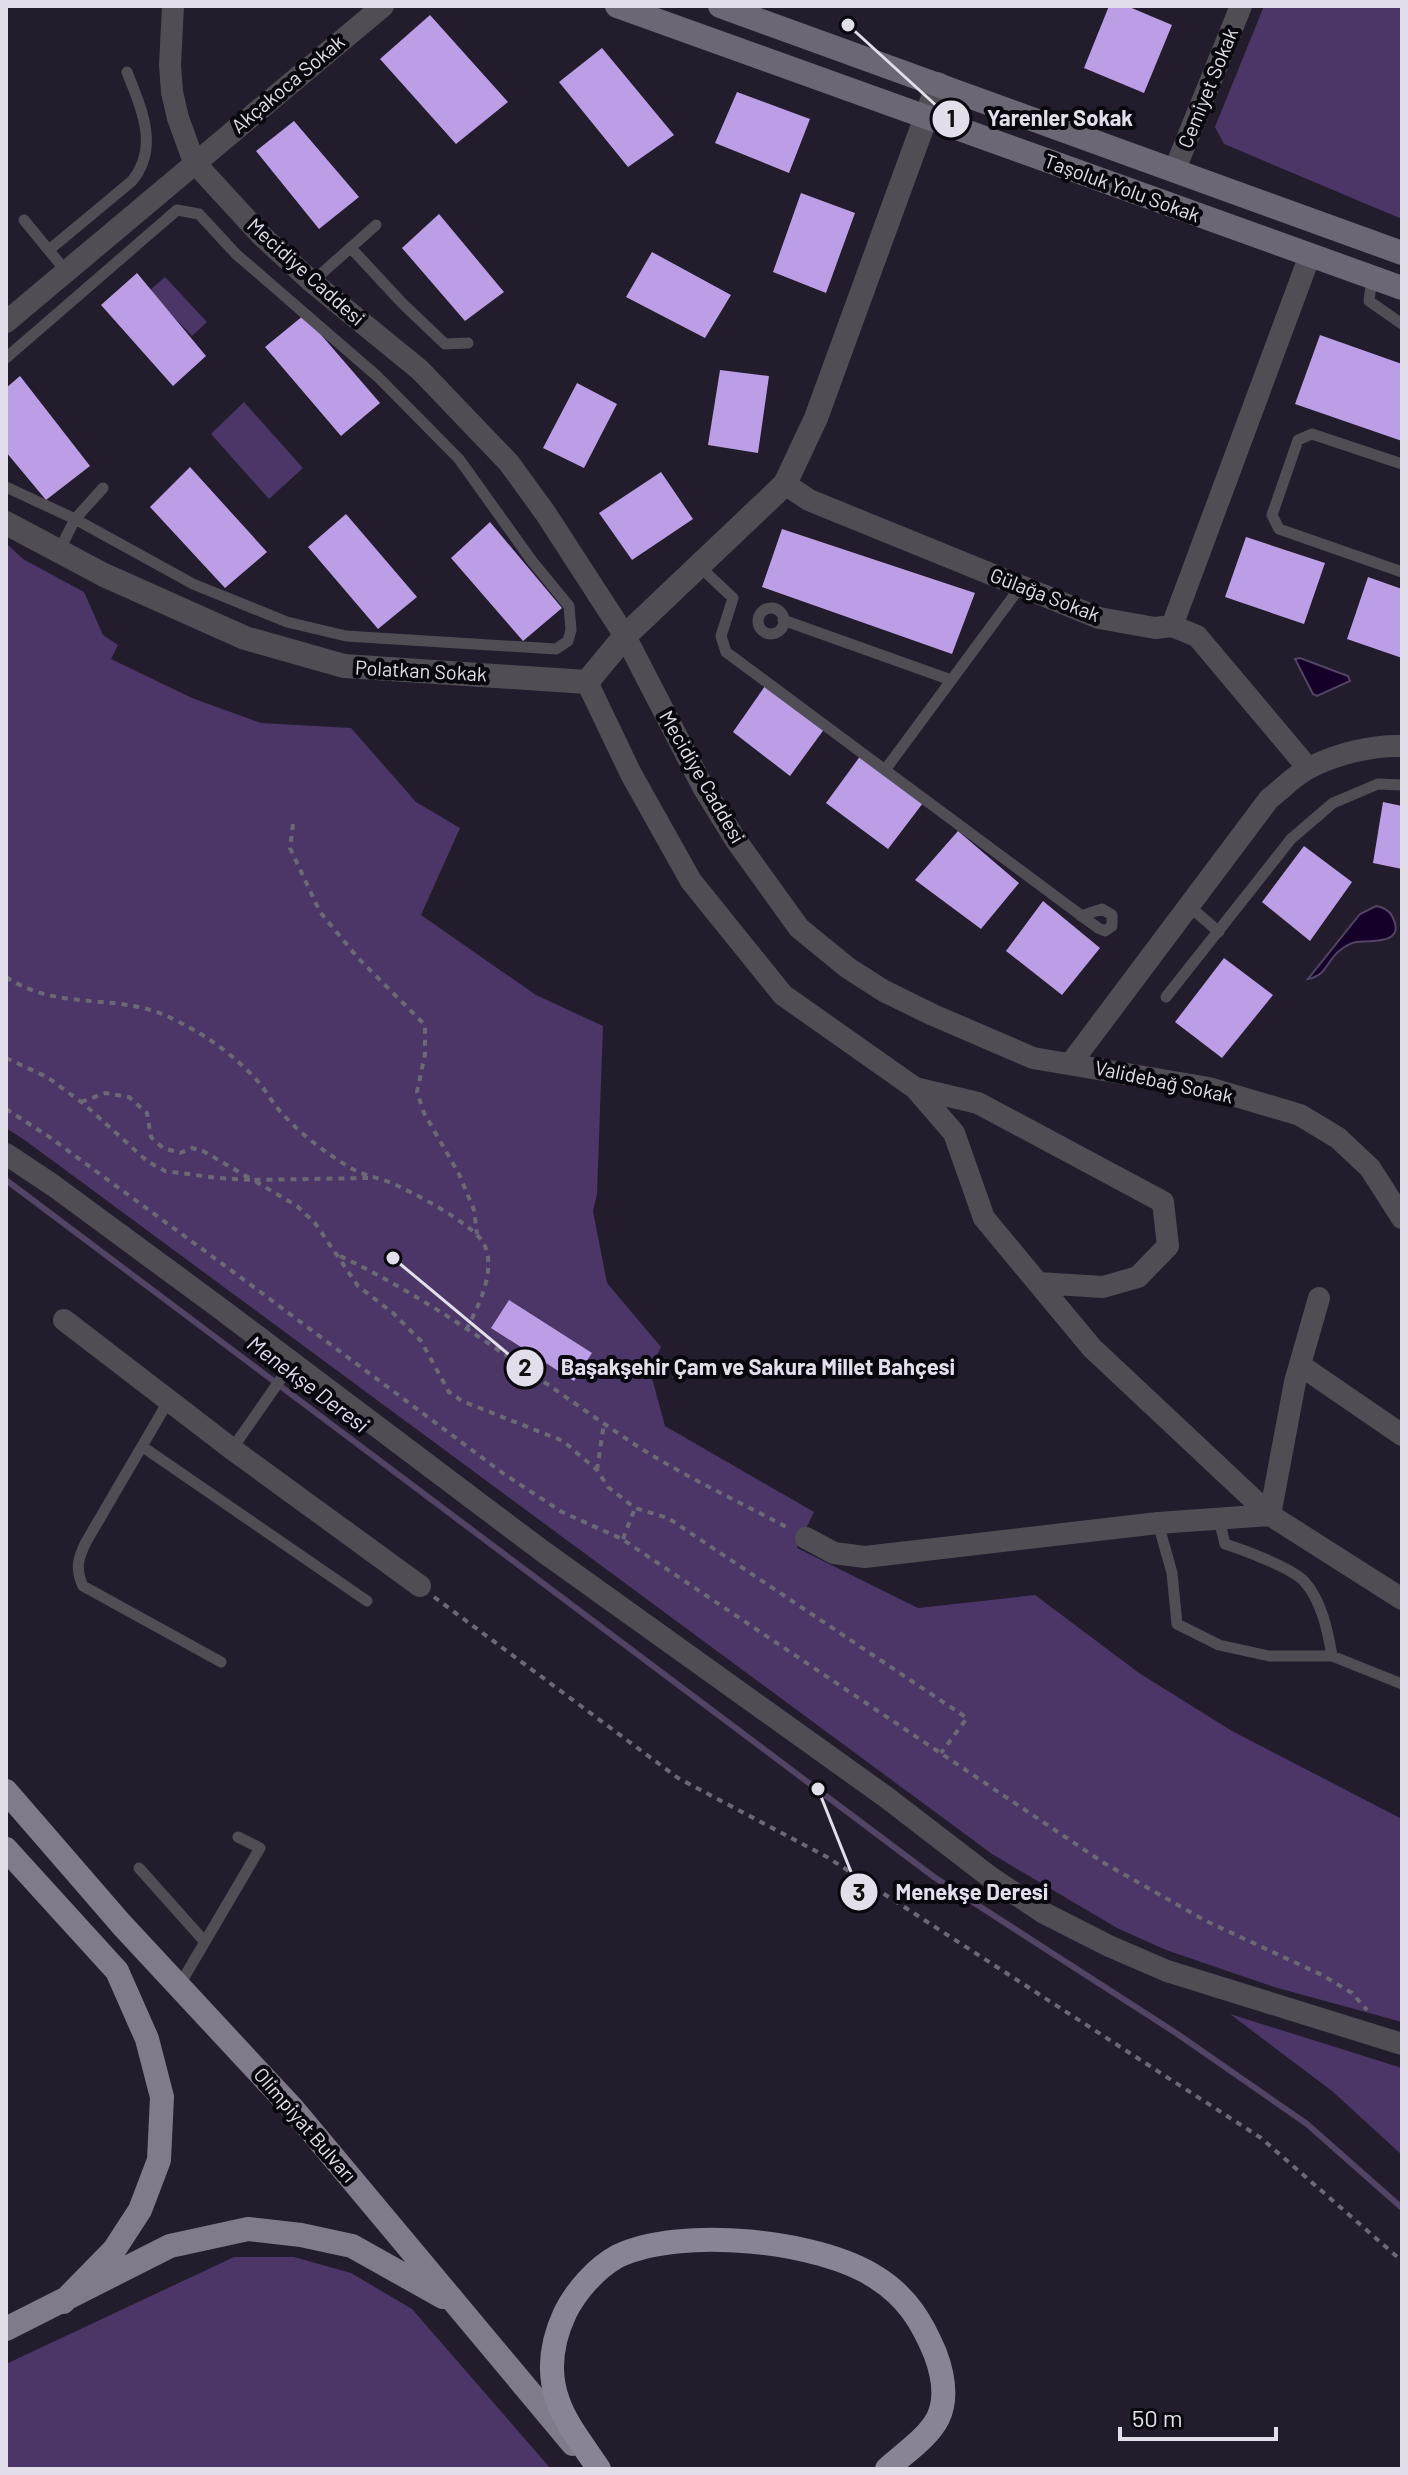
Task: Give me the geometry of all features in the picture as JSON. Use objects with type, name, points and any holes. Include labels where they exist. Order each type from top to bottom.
[{"type":"highway","points":[[596,2469],[558,2402],[551,2368],[555,2335],[569,2306],[590,2277],[618,2257],[665,2241],[716,2238],[776,2245],[849,2265],[877,2277],[912,2306],[941,2368],[944,2398],[937,2420],[918,2442],[887,2469]]},
{"type":"main road","name":"Taşoluk Yolu Sokak","points":[[617,6],[1402,288]]},
{"type":"main road","name":"Taşoluk Yolu Sokak","points":[[720,6],[1402,253]]},
{"type":"main road","name":"Olimpiyat Bulvarı","points":[[6,1791],[122,1925],[293,2109],[596,2469]]},
{"type":"main road","points":[[6,1849],[117,1971],[147,2039],[162,2097],[159,2160],[140,2210],[114,2250],[63,2302]]},
{"type":"main road","points":[[6,2329],[170,2246],[248,2229],[301,2235],[352,2246],[458,2306]]},
{"type":"street","name":"Mecidiye Caddesi","points":[[173,6],[172,92],[194,162],[262,236],[312,282],[420,370],[509,463],[625,636],[703,787],[765,883],[799,928],[848,968],[884,991],[1033,1058],[1071,1063]]},
{"type":"street","name":"Akçakoca Sokak","points":[[194,162],[383,6]]},
{"type":"street","name":"Cemiyet Sokak","points":[[1175,169],[1241,6]]},
{"type":"street","points":[[938,84],[816,418],[785,484],[625,636],[587,682],[631,774],[691,881],[783,995],[915,1088],[954,1133],[984,1218],[1092,1348],[1270,1515],[1402,1599]]},
{"type":"street","points":[[6,322],[194,162]]},
{"type":"street","points":[[1172,626],[1310,255]]},
{"type":"street","name":"Gülağa Sokak","points":[[785,484],[809,500],[1099,618],[1155,628],[1172,626],[1197,636],[1308,768]]},
{"type":"street","name":"Polatkan Sokak","points":[[6,523],[104,575],[245,638],[344,666],[587,682]]},
{"type":"street","points":[[1071,1063],[1269,799],[1308,768],[1351,752],[1402,746]]},
{"type":"street","name":"Validebağ Sokak","points":[[1071,1063],[1209,1088],[1300,1115],[1338,1138],[1370,1168],[1402,1218]]},
{"type":"street","points":[[915,1088],[978,1103],[1163,1202],[1168,1246],[1138,1277],[1103,1287],[1038,1283]]},
{"type":"street","points":[[6,1154],[67,1195],[541,1550],[886,1797],[990,1877],[1044,1913],[1167,1971],[1402,2044]]},
{"type":"street","points":[[1270,1515],[1300,1365],[1319,1298]]},
{"type":"street","points":[[64,1320],[232,1449],[420,1586]]},
{"type":"street","points":[[1300,1365],[1402,1435]]},
{"type":"street","points":[[806,1538],[834,1553],[865,1557],[1158,1523],[1270,1515]]},
{"type":"lane","points":[[49,250],[132,181],[143,168],[148,151],[142,111],[127,72]]},
{"type":"lane","points":[[6,358],[177,210],[199,214],[236,254],[378,377],[459,459],[532,561],[569,606],[571,630],[568,641],[556,649],[346,636],[287,622],[193,584],[75,519],[6,487]]},
{"type":"lane","points":[[24,220],[65,270]]},
{"type":"lane","points":[[312,282],[376,225]]},
{"type":"lane","points":[[351,248],[445,344],[468,343]]},
{"type":"lane","points":[[1372,277],[1369,301],[1402,324]]},
{"type":"lane","points":[[1402,464],[1312,434],[1298,440],[1272,515],[1279,529],[1402,572]]},
{"type":"lane","points":[[59,551],[75,519],[103,488]]},
{"type":"lane","points":[[699,566],[733,598],[721,636],[726,652],[1081,916]]},
{"type":"lane","points":[[885,770],[1021,586]]},
{"type":"lane","points":[[783,620],[951,680]]},
{"type":"lane","points":[[1166,997],[1291,839],[1333,803],[1378,784],[1402,785]]},
{"type":"lane","points":[[1189,906],[1219,932]]},
{"type":"lane","points":[[232,1449],[292,1363]]},
{"type":"lane","points":[[169,1400],[86,1542],[78,1559],[77,1575],[83,1586],[221,1662]]},
{"type":"lane","points":[[143,1447],[367,1601]]},
{"type":"lane","points":[[1219,1519],[1225,1544],[1256,1555],[1303,1580],[1326,1621],[1332,1656]]},
{"type":"lane","points":[[1158,1523],[1172,1573],[1177,1624],[1219,1645],[1269,1656],[1332,1656],[1402,1684]]},
{"type":"lane","points":[[179,1986],[260,1848],[238,1837]]},
{"type":"lane","points":[[139,1868],[205,1942]]},
{"type":"path","points":[[293,824],[290,848],[320,912],[358,958],[425,1025],[425,1054],[417,1092],[424,1113],[459,1174],[474,1210],[477,1234]]},
{"type":"path","points":[[6,977],[43,995],[77,1002],[125,1004],[165,1015],[199,1032],[256,1078],[277,1108],[307,1138],[352,1169],[388,1182],[440,1209],[477,1234],[486,1247],[489,1269],[476,1313],[466,1330]]},
{"type":"path","points":[[6,1058],[47,1077],[81,1102],[147,1161],[165,1171],[253,1180],[372,1177]]},
{"type":"path","points":[[81,1102],[105,1093],[129,1097],[147,1113],[151,1137],[163,1148],[180,1153],[192,1148],[203,1151],[297,1206],[315,1223],[358,1286],[393,1313],[421,1341],[449,1392],[462,1401],[563,1441],[597,1470],[608,1487],[635,1508],[668,1518],[967,1718],[941,1753]]},
{"type":"path","points":[[6,1109],[48,1136],[504,1474],[562,1512],[622,1539],[1104,1863],[1206,1921],[1277,1952],[1352,1993],[1367,2007],[1366,2033]]},
{"type":"path","points":[[337,1255],[375,1272],[663,1461],[806,1538]]},
{"type":"path","points":[[597,1470],[604,1423]]},
{"type":"path","points":[[622,1539],[635,1508]]},
{"type":"path","points":[[420,1586],[678,1778],[827,1857],[1261,2138],[1402,2261]]},
{"type":"shaded area","points":[[1264,6],[1402,6],[1402,219],[1224,144],[1215,127]]},
{"type":"shaded area","points":[[165,277],[207,322],[192,336],[149,291]]},
{"type":"shaded area","points":[[244,402],[303,468],[269,499],[211,434]]},
{"type":"shaded area","points":[[6,543],[23,559],[84,592],[103,635],[118,645],[111,659],[192,698],[261,723],[351,728],[416,802],[460,828],[421,915],[536,995],[603,1026],[597,1194],[593,1211],[607,1283],[661,1347],[650,1371],[665,1426],[814,1512],[797,1548],[918,1608],[1035,1595],[1139,1673],[1232,1731],[1402,1819],[1402,2022],[1274,1987],[1166,1950],[1117,1928],[992,1854],[6,1128]]},
{"type":"shaded area","points":[[1300,658],[1348,676],[1350,681],[1317,696],[1313,694],[1295,659]]},
{"type":"shaded area","points":[[1376,906],[1392,916],[1396,926],[1391,937],[1350,944],[1335,955],[1319,974],[1308,979],[1360,914]]},
{"type":"shaded area","points":[[1230,2014],[1402,2068],[1402,2155],[1332,2091]]},
{"type":"shaded area","points":[[234,2257],[294,2257],[351,2273],[412,2309],[551,2469],[6,2469],[6,2364]]},
{"type":"building","points":[[1109,6],[1127,6],[1172,25],[1144,93],[1084,68]]},
{"type":"building","points":[[430,15],[508,102],[456,144],[380,59]]},
{"type":"building","points":[[602,48],[674,135],[628,167],[559,82]]},
{"type":"building","points":[[737,92],[810,119],[789,173],[715,143]]},
{"type":"building","points":[[294,121],[359,197],[319,229],[256,151]]},
{"type":"building","points":[[801,193],[855,213],[826,293],[773,272]]},
{"type":"building","points":[[439,214],[504,292],[465,321],[402,248]]},
{"type":"building","points":[[652,252],[731,295],[705,338],[626,297]]},
{"type":"building","points":[[137,273],[206,356],[173,386],[101,305]]},
{"type":"building","points":[[304,315],[380,403],[341,436],[265,347]]},
{"type":"building","points":[[1320,335],[1402,364],[1402,441],[1295,404]]},
{"type":"building","points":[[720,370],[769,376],[758,453],[708,445]]},
{"type":"building","points":[[20,376],[90,466],[46,500],[6,452],[6,388]]},
{"type":"building","points":[[577,383],[617,404],[584,468],[543,448]]},
{"type":"building","points":[[190,467],[267,552],[225,588],[150,507]]},
{"type":"building","points":[[661,472],[693,519],[632,560],[599,513]]},
{"type":"building","points":[[346,514],[417,597],[378,629],[308,547]]},
{"type":"building","points":[[490,522],[562,608],[523,641],[451,558]]},
{"type":"building","points":[[782,529],[975,593],[952,654],[762,587]]},
{"type":"building","points":[[1246,537],[1325,563],[1304,624],[1225,597]]},
{"type":"building","points":[[1368,577],[1402,589],[1402,658],[1347,639]]},
{"type":"building","points":[[765,686],[825,728],[790,776],[733,732]]},
{"type":"building","points":[[861,755],[923,803],[888,849],[826,803]]},
{"type":"building","points":[[1383,802],[1402,806],[1402,869],[1373,863]]},
{"type":"building","points":[[958,831],[1019,883],[981,929],[915,880]]},
{"type":"building","points":[[1304,846],[1352,882],[1310,941],[1262,902]]},
{"type":"building","points":[[1043,901],[1100,948],[1062,995],[1006,951]]},
{"type":"building","points":[[1224,958],[1273,995],[1222,1058],[1175,1022]]},
{"type":"building","points":[[509,1300],[592,1353],[574,1381],[491,1328]]},
{"type":"waterway","name":"Menekşe Deresi","points":[[6,1180],[934,1877],[1176,2033],[1307,2124],[1402,2208]]},
{"type":"place","name":"Yarenler Sokak","points":[[848,25]]},
{"type":"place","name":"Başakşehir Çam ve Sakura Millet Bahçesi","points":[[393,1258]]},
{"type":"place","name":"Menekşe Deresi","points":[[818,1789]]}]
